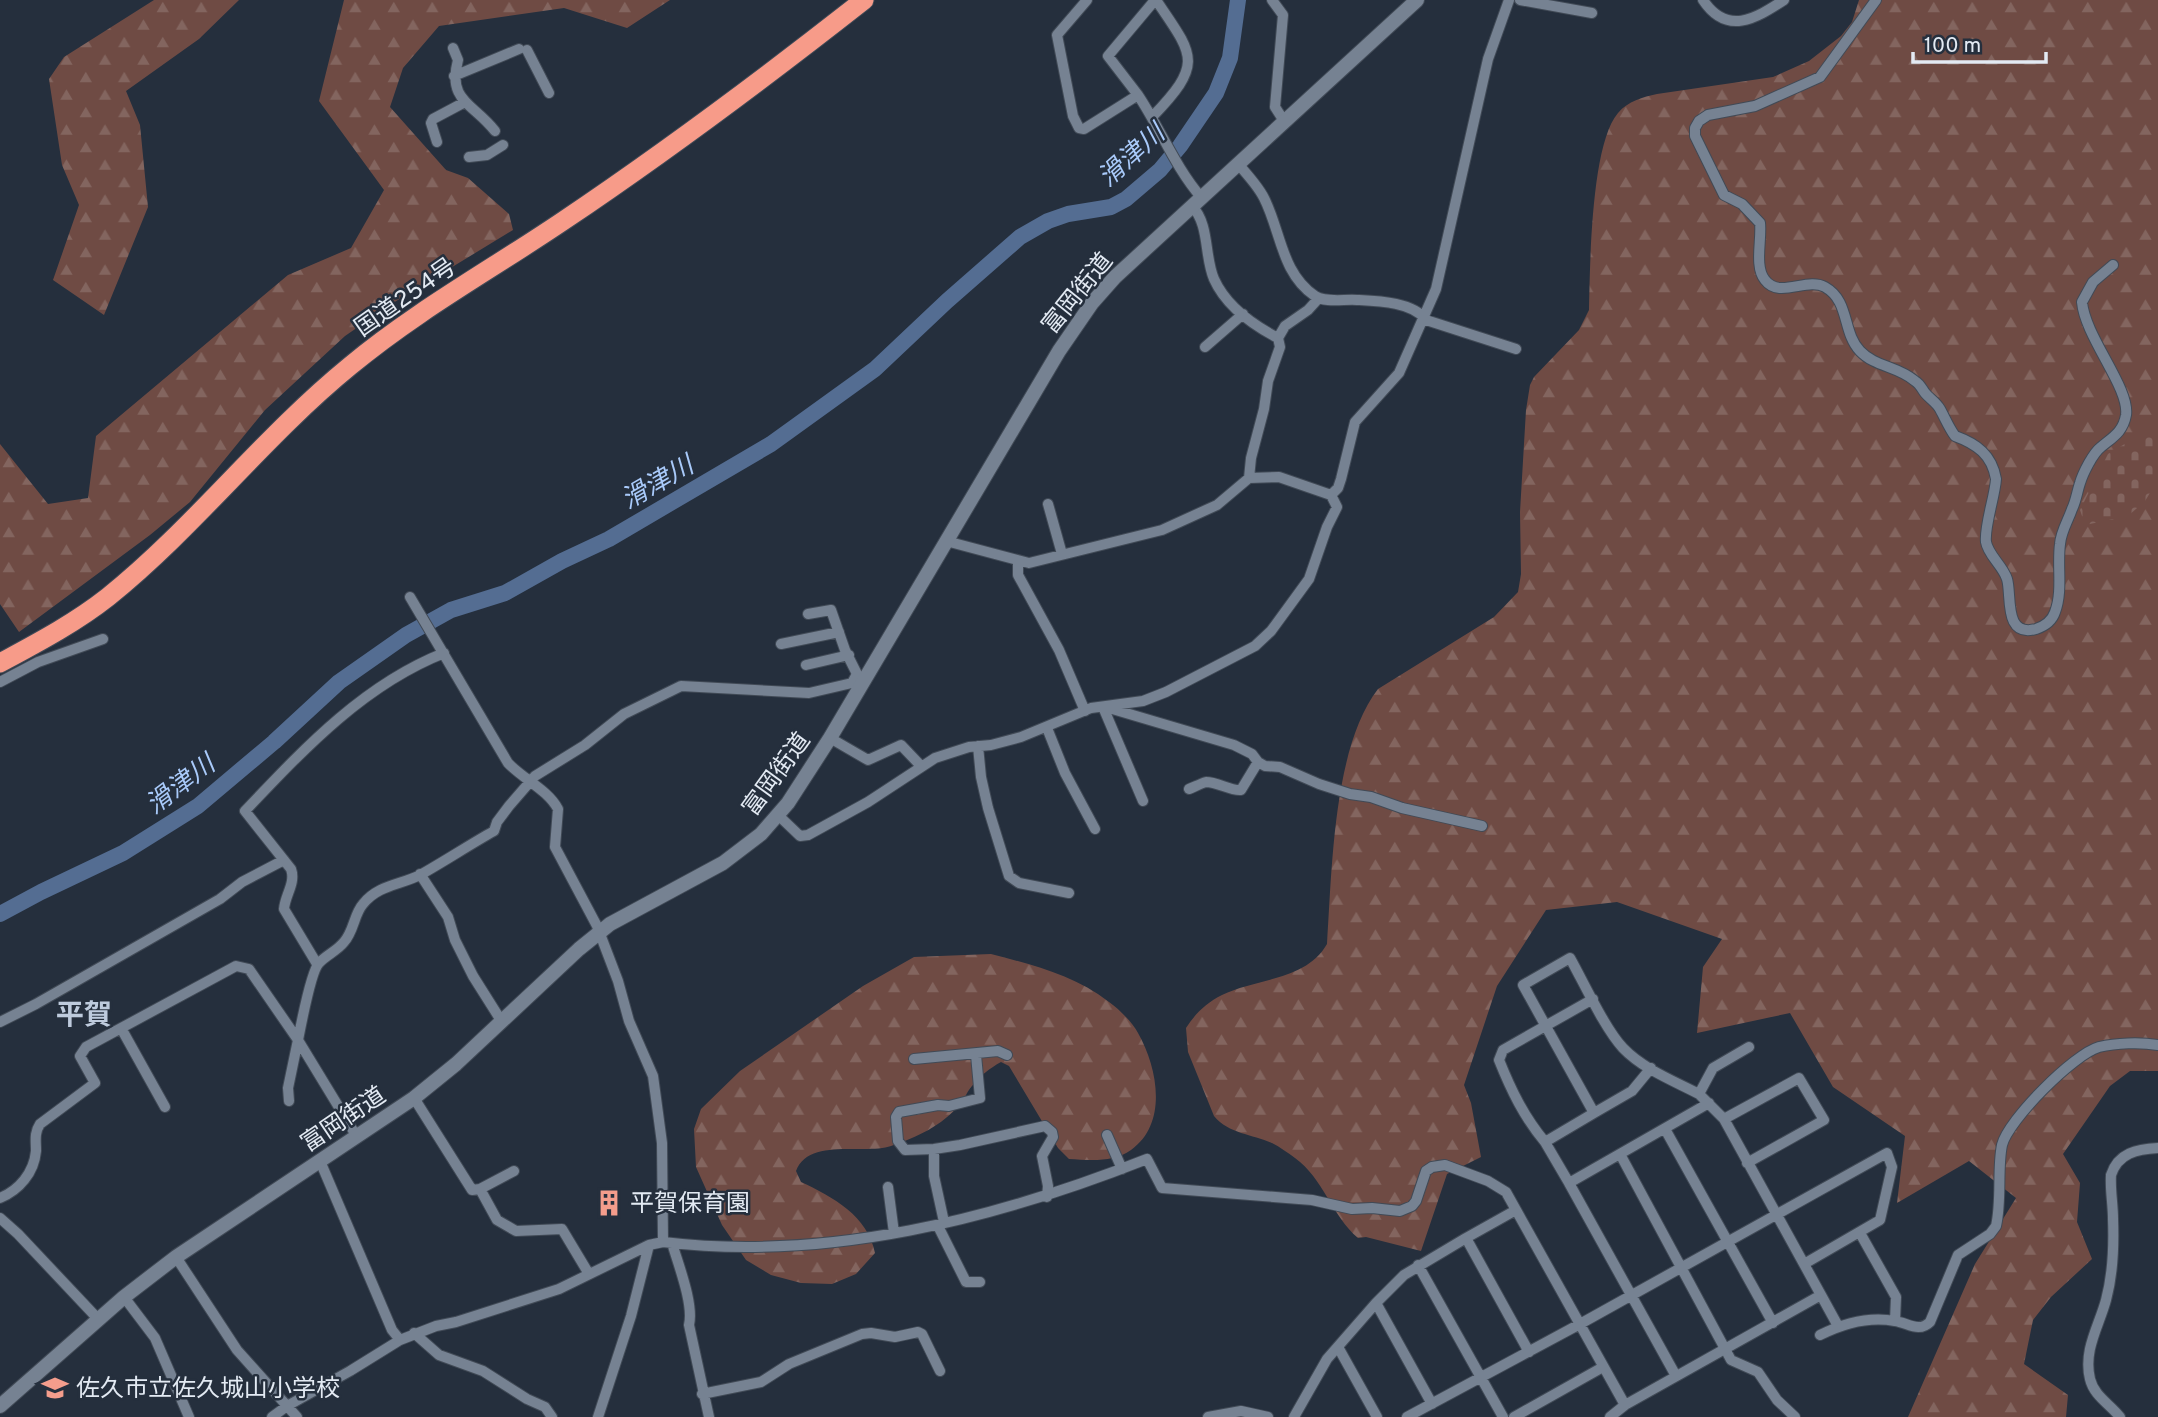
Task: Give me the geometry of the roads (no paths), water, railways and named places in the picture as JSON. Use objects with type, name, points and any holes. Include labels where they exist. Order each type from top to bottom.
[{"type":"highway","name":"国道254号","points":[[0,662],[65,626],[125,582],[177,536],[302,408],[376,345],[645,166],[765,78],[864,0]]},
{"type":"street","points":[[1087,0],[1057,34],[1073,117],[1079,128],[1084,129],[1138,95]]},
{"type":"street","points":[[1154,118],[1184,78],[1189,55],[1182,38],[1155,0],[1108,56],[1154,118],[1190,184],[1205,233],[1213,278],[1226,299],[1278,338],[1280,346],[1268,381],[1264,409],[1251,458],[1250,478]]},
{"type":"street","points":[[1272,0],[1283,15],[1275,107],[1284,121]]},
{"type":"street","name":"富岡街道","points":[[0,1406],[124,1297],[176,1257],[414,1098],[464,1057],[599,933],[626,914],[723,863],[750,844],[778,816],[799,789],[830,738],[858,683],[1075,326],[1115,277],[1417,0]]},
{"type":"street","points":[[1331,495],[1338,488],[1341,479],[1355,422],[1399,373],[1436,289],[1488,59],[1509,0]]},
{"type":"street","points":[[1520,0],[1592,13]]},
{"type":"street","points":[[1703,0],[1719,17],[1742,21],[1759,16],[1784,0]]},
{"type":"street","points":[[1876,0],[1820,77],[1755,106],[1708,115],[1699,121],[1695,136],[1724,195],[1742,204],[1760,223],[1760,267],[1763,279],[1771,286],[1783,288],[1816,283],[1833,292],[1842,305],[1858,349],[1877,364],[1917,381],[1939,406],[1955,436],[1970,442],[1986,455],[1996,479],[1986,540],[2008,581],[2009,610],[2013,619],[2023,629],[2040,628],[2049,623],[2056,612],[2061,580],[2058,562],[2060,540],[2080,480],[2099,448],[2120,433],[2126,416],[2124,399],[2089,331],[2082,302],[2093,282],[2113,265]]},
{"type":"street","points":[[453,48],[458,60],[454,76],[455,86],[466,102],[495,131]]},
{"type":"street","points":[[454,76],[523,49],[550,93]]},
{"type":"street","points":[[437,142],[431,123],[433,119],[466,102]]},
{"type":"street","points":[[469,157],[487,155],[503,145]]},
{"type":"street","points":[[1238,164],[1264,198],[1285,259],[1306,289],[1318,299],[1377,302],[1409,307],[1426,320],[1516,349]]},
{"type":"street","points":[[1278,338],[1285,326],[1308,310],[1318,299]]},
{"type":"street","points":[[1205,347],[1243,314]]},
{"type":"street","points":[[778,816],[800,836],[808,835],[868,802],[935,758],[978,746],[1006,742],[1085,711],[1143,701],[1217,667],[1263,640],[1289,608],[1314,570],[1321,543],[1337,507],[1331,495],[1279,478],[1250,478],[1217,505],[1162,530],[1030,564],[946,541]]},
{"type":"street","points":[[1048,504],[1062,554]]},
{"type":"street","points":[[1018,562],[1018,575],[1059,650],[1085,711]]},
{"type":"street","points":[[411,598],[502,754],[514,769],[558,808],[555,847],[599,933],[618,981],[623,1005],[654,1081],[662,1143],[667,1242],[686,1295],[702,1394],[709,1417]]},
{"type":"street","points":[[289,1101],[288,1088],[308,990],[313,982],[317,964],[346,941],[362,904],[382,888],[394,883],[400,884],[420,874],[494,831],[497,822],[529,782],[549,765],[585,745],[624,714],[681,687],[809,692],[858,683],[857,674],[831,610],[808,614]]},
{"type":"street","points":[[781,644],[839,632]]},
{"type":"street","points":[[0,682],[38,662],[103,639]]},
{"type":"street","points":[[317,964],[284,909],[293,875],[245,811],[304,749],[338,720],[381,687],[443,652]]},
{"type":"street","points":[[806,665],[849,656]]},
{"type":"street","points":[[1103,707],[1234,745],[1252,754],[1265,766],[1280,767],[1350,794],[1482,826]]},
{"type":"street","points":[[1103,707],[1143,801]]},
{"type":"street","points":[[1047,728],[1065,774],[1095,829]]},
{"type":"street","points":[[830,738],[868,760],[901,745],[921,766]]},
{"type":"street","points":[[978,746],[988,808],[1009,876],[1019,883],[1069,893]]},
{"type":"street","points":[[1189,789],[1207,782],[1227,786],[1234,791],[1241,790],[1258,762]]},
{"type":"street","points":[[0,1022],[36,1004],[220,899],[250,877],[284,860]]},
{"type":"street","points":[[420,874],[448,917],[455,940],[473,976],[502,1022]]},
{"type":"street","points":[[1594,1113],[1522,985],[1570,958],[1620,1045],[1651,1068],[1699,1094],[1724,1119],[1838,1326]]},
{"type":"street","points":[[0,1198],[18,1189],[27,1175],[35,1156],[36,1130],[40,1124],[94,1083],[82,1060],[81,1051],[241,966],[249,969],[298,1040],[357,1138]]},
{"type":"street","points":[[1593,999],[1503,1050],[1499,1060],[1515,1099],[1569,1183],[1676,1376]]},
{"type":"street","points":[[121,1028],[165,1107]]},
{"type":"street","points":[[1819,1335],[1838,1326],[1870,1320],[1895,1321],[1920,1329],[1926,1327],[1958,1255],[1994,1230],[1998,1218],[2002,1147],[2009,1129],[2040,1094],[2076,1060],[2099,1047],[2121,1044],[2158,1045]]},
{"type":"street","points":[[1699,1094],[1713,1068],[1749,1047]]},
{"type":"street","points":[[914,1059],[998,1051],[1007,1055]]},
{"type":"street","points":[[976,1055],[980,1098],[948,1106],[899,1112],[898,1141],[905,1150],[934,1149],[1045,1126],[1052,1132],[1053,1137],[1042,1156],[1048,1186],[1047,1197]]},
{"type":"street","points":[[1545,1143],[1632,1091],[1651,1068]]},
{"type":"street","points":[[1724,1119],[1799,1078],[1824,1119],[1747,1163]]},
{"type":"street","points":[[414,1098],[472,1190],[480,1189],[514,1171]]},
{"type":"street","points":[[1569,1183],[1709,1103]]},
{"type":"street","points":[[1665,1129],[1773,1323]]},
{"type":"street","points":[[1107,1135],[1122,1169]]},
{"type":"street","points":[[2120,1417],[2099,1396],[2090,1381],[2091,1345],[2108,1291],[2114,1251],[2111,1175],[2116,1164],[2125,1156],[2140,1149],[2158,1148]]},
{"type":"street","points":[[934,1149],[934,1176],[941,1224],[966,1282],[980,1282]]},
{"type":"street","points":[[1407,1417],[1887,1153],[1892,1167],[1882,1215],[1878,1222],[1804,1264]]},
{"type":"street","points":[[1620,1154],[1679,1268],[1731,1360],[1758,1372],[1777,1400],[1795,1417]]},
{"type":"street","points":[[272,1417],[400,1339],[559,1289],[649,1245],[667,1242],[773,1247],[894,1233],[1047,1197],[1147,1159],[1162,1188],[1312,1200],[1352,1209],[1407,1209],[1416,1201],[1426,1171],[1438,1165],[1445,1165],[1495,1184],[1506,1192],[1625,1405]]},
{"type":"street","points":[[320,1161],[392,1330],[400,1339]]},
{"type":"street","points":[[888,1187],[894,1233]]},
{"type":"street","points":[[480,1189],[497,1220],[516,1231],[562,1229],[589,1274]]},
{"type":"street","points":[[891,1208],[904,1206]]},
{"type":"street","points":[[1294,1417],[1327,1359],[1404,1275],[1516,1210]]},
{"type":"street","points":[[0,1218],[99,1320]]},
{"type":"street","points":[[1860,1233],[1896,1297],[1895,1321]]},
{"type":"street","points":[[1466,1238],[1529,1352]]},
{"type":"street","points":[[598,1417],[631,1316],[649,1245]]},
{"type":"street","points":[[176,1257],[237,1350],[297,1417]]},
{"type":"street","points":[[1418,1265],[1503,1417]]},
{"type":"street","points":[[1610,1417],[1625,1405],[1821,1296]]},
{"type":"street","points":[[124,1297],[155,1338],[189,1417]]},
{"type":"street","points":[[1376,1303],[1432,1404]]},
{"type":"street","points":[[702,1394],[761,1382],[789,1364],[871,1333],[895,1337],[918,1332],[922,1334],[940,1371]]},
{"type":"street","points":[[414,1333],[439,1355],[483,1371],[527,1399],[545,1407],[552,1417]]},
{"type":"street","points":[[1338,1347],[1377,1417]]},
{"type":"street","points":[[1514,1417],[1603,1367]]},
{"type":"street","points":[[1208,1417],[1241,1411],[1268,1417]]},
{"type":"waterway","name":"滑津川","points":[[0,914],[123,853],[198,806],[274,742],[339,682],[406,635],[451,610],[505,593],[562,561],[609,539],[771,444],[875,369],[1020,237],[1048,221],[1068,214],[1111,207],[1126,199],[1160,170],[1216,93],[1230,58],[1238,0]]},
{"type":"place","name":"平賀保育園","points":[[609,1203]]},
{"type":"place","name":"佐久市立佐久城山小学校","points":[[55,1388]]},
{"type":"district","name":"平賀","points":[[84,1014]]}]
